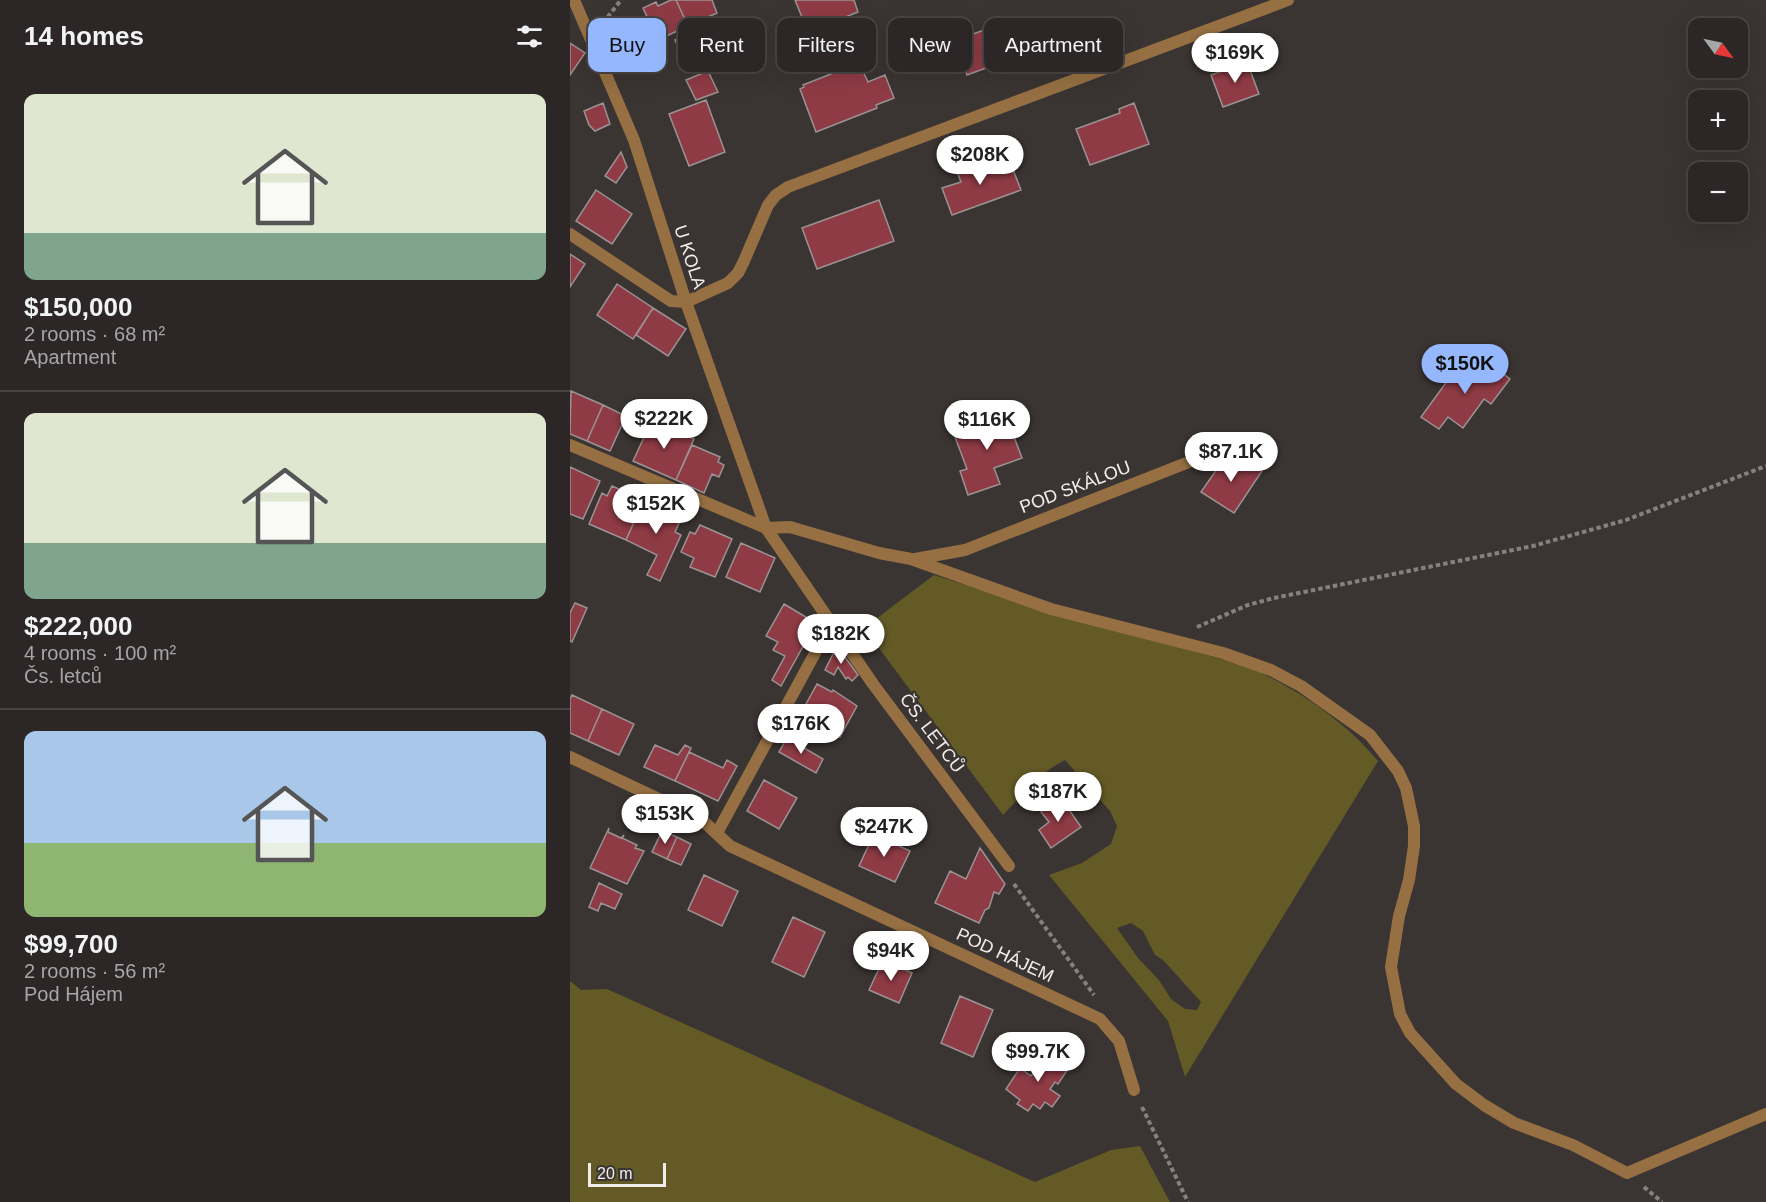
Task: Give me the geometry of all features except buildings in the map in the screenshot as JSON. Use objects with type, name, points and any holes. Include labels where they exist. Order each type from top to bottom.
[{"type":"street","name":"U KOLA","points":[[574,0],[588,30]]},
{"type":"street","points":[[570,234],[671,301],[686,302],[728,283],[738,273],[768,205],[776,195],[788,187],[1288,0]]},
{"type":"street","name":"U KOLA","points":[[606,72],[634,140],[686,302],[766,528]]},
{"type":"street","name":"POD SKÁLOU","points":[[911,559],[923,559],[965,550],[1250,438]]},
{"type":"street","points":[[570,446],[766,528],[790,527],[879,553],[911,559],[1051,609],[1223,653],[1271,670],[1301,686],[1370,735],[1398,771],[1406,788],[1414,826],[1414,846],[1391,967],[1400,1014],[1410,1033],[1456,1084],[1484,1105],[1514,1123],[1573,1144],[1628,1173],[1766,1114]]},
{"type":"street","name":"ČS. LETCŮ","points":[[766,528],[873,684],[1009,866]]},
{"type":"street","points":[[717,833],[832,622]]},
{"type":"street","name":"POD HÁJEM","points":[[570,757],[701,819],[730,846],[1100,1019],[1119,1041],[1134,1090]]},
{"type":"path","points":[[606,18],[621,0]]},
{"type":"path","points":[[1172,639],[1248,605],[1533,546],[1616,523],[1766,466]]},
{"type":"path","points":[[1009,866],[1014,886],[1095,997],[1100,1019]]},
{"type":"path","points":[[1134,1090],[1188,1202]]},
{"type":"shaded area","points":[[934,575],[1048,611],[1246,666],[1283,684],[1318,706],[1350,732],[1378,761],[1185,1077],[1168,1021],[1049,875],[1082,863],[1111,844],[1117,826],[1110,811],[1065,760],[1039,777],[1003,815],[864,628]],"holes":[[[1131,923],[1143,931],[1155,955],[1163,960],[1201,1002],[1197,1010],[1185,1009],[1171,999],[1159,980],[1138,958],[1117,928]]]},
{"type":"shaded area","points":[[570,981],[581,990],[607,989],[1035,1182],[1111,1150],[1140,1146],[1170,1202],[570,1202]]}]
